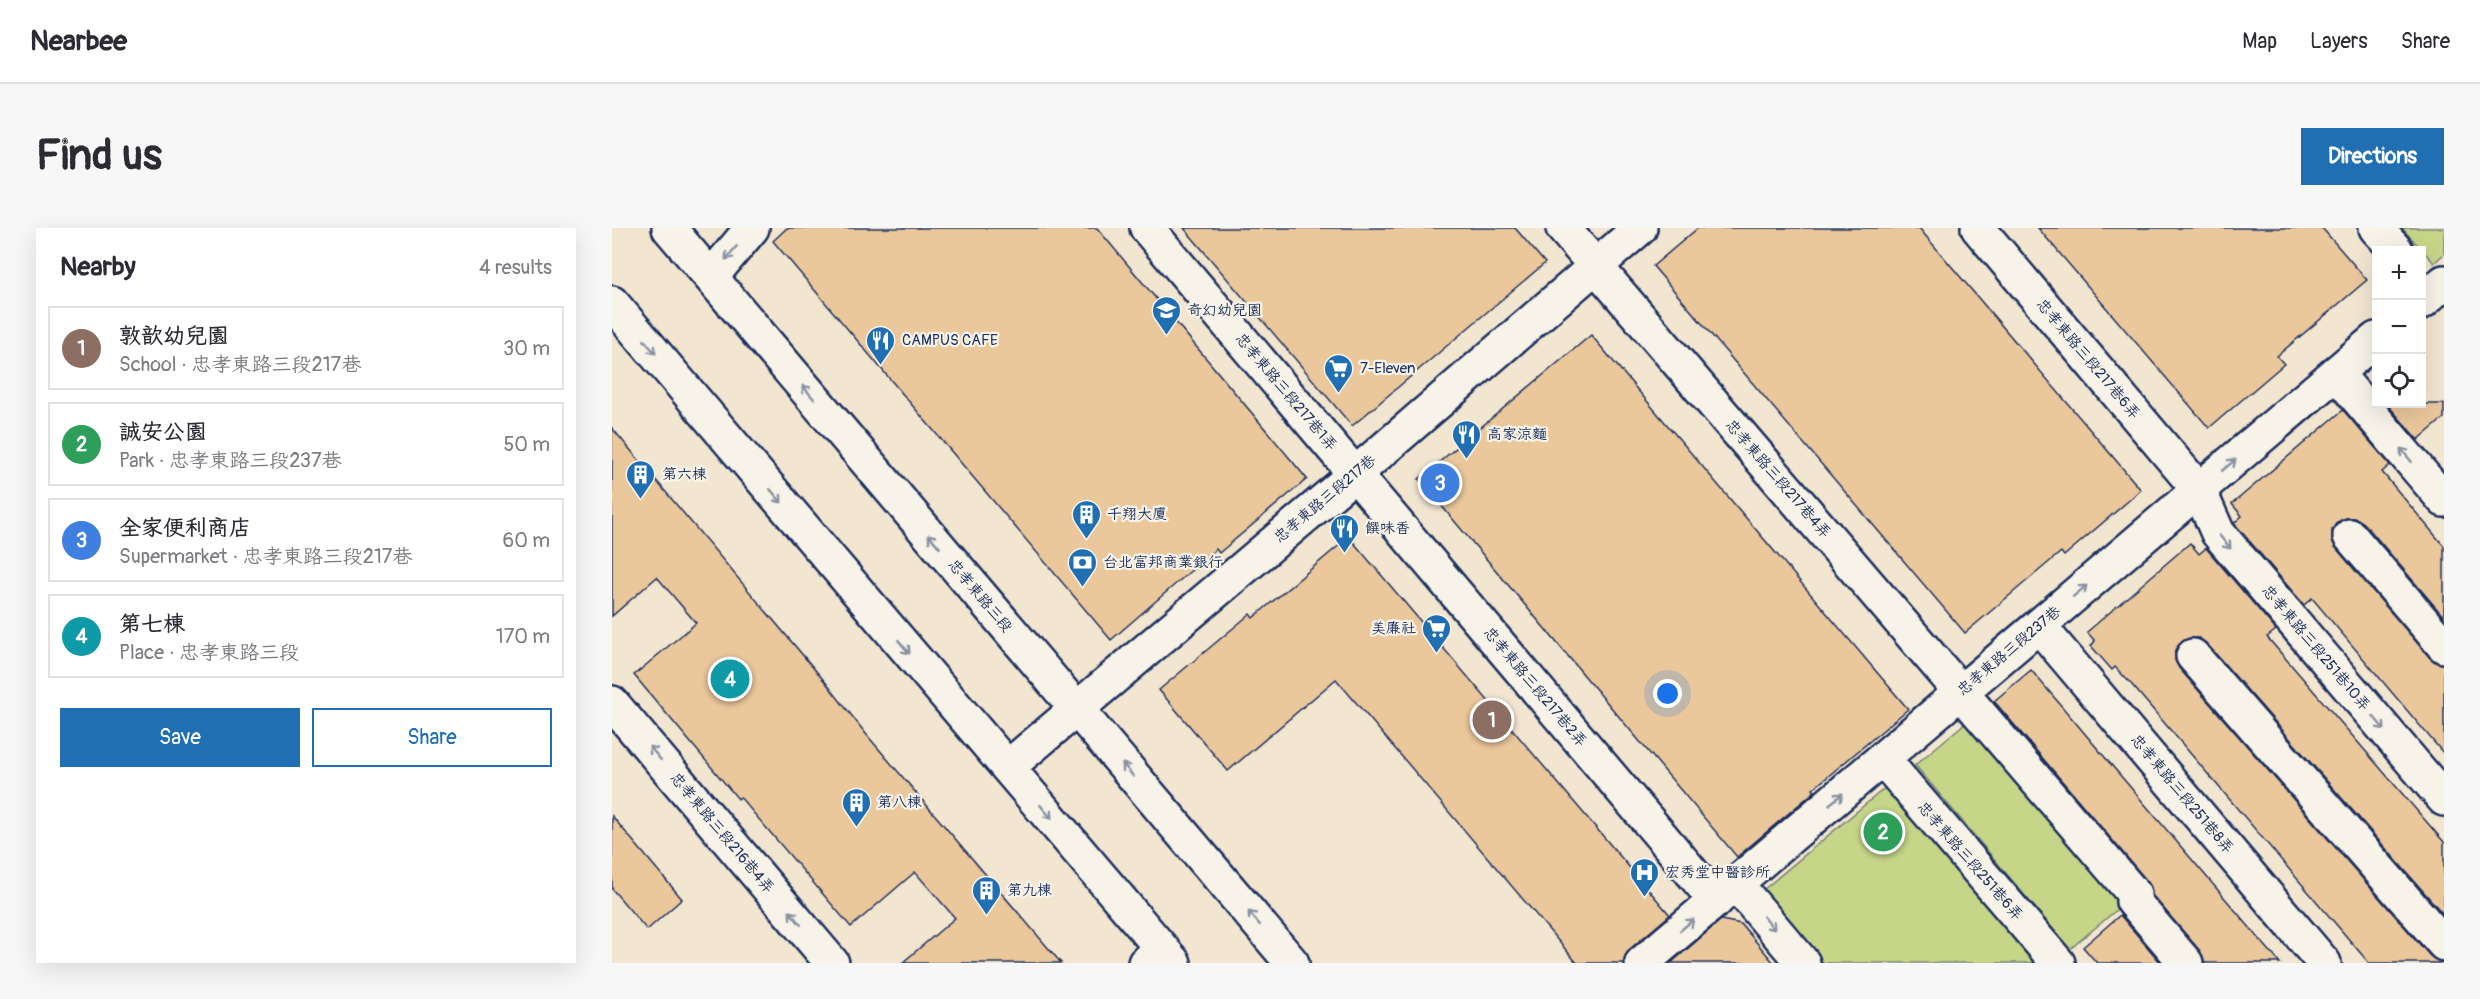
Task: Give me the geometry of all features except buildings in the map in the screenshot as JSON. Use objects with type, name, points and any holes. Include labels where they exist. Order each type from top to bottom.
[{"type":"main road","name":"忠孝東路三段","points":[[669,228],[1292,963]]},
{"type":"main road","points":[[711,277],[752,228]]},
{"type":"main road","name":"忠孝東路三段217巷1弄","points":[[1147,228],[1355,474]]},
{"type":"main road","name":"忠孝東路三段217巷4弄","points":[[1563,228],[2134,894],[2133,901],[2186,963]]},
{"type":"main road","name":"忠孝東路三段217巷","points":[[1008,767],[1355,474],[1640,228]]},
{"type":"main road","name":"忠孝東路三段217巷6弄","points":[[1978,228],[2199,490]]},
{"type":"main road","points":[[2376,228],[2392,246]]},
{"type":"main road","points":[[612,303],[1008,767],[1160,958]]},
{"type":"main road","name":"忠孝東路三段237巷","points":[[1642,963],[2372,342]]},
{"type":"main road","points":[[2336,373],[2444,500]]},
{"type":"main road","name":"忠孝東路三段217巷2弄","points":[[1355,474],[1726,893],[1803,963]]},
{"type":"main road","name":"忠孝東路三段251巷10弄","points":[[2199,490],[2218,533],[2444,799]]},
{"type":"main road","points":[[2350,536],[2444,646]]},
{"type":"main road","name":"忠孝東路三段251巷8弄","points":[[2039,626],[2324,963]]},
{"type":"main road","points":[[2193,656],[2444,944]]},
{"type":"main road","name":"忠孝東路三段216巷4弄","points":[[612,703],[832,963]]},
{"type":"main road","name":"忠孝東路三段251巷6弄","points":[[1883,759],[2058,963]]},
{"type":"green space","points":[[2402,228],[2444,228],[2444,254],[2434,263],[2426,254],[2426,246],[2418,246]]},
{"type":"green space","points":[[1977,713],[2132,897],[2070,949],[1915,765]]},
{"type":"green space","points":[[1892,782],[2036,963],[1824,963],[1763,890]]},
{"type":"place","name":"奇幻幼兒園","points":[[1166,336]]},
{"type":"place","name":"CAMPUS CAFE","points":[[881,366]]},
{"type":"place","name":"7-Eleven","points":[[1339,394]]},
{"type":"place","name":"高家涼麵","points":[[1466,460]]},
{"type":"place","name":"全家便利商店","points":[[1440,483]]},
{"type":"place","name":"第六棟","points":[[641,500]]},
{"type":"place","name":"千翔大廈","points":[[1086,540]]},
{"type":"place","name":"饌味香","points":[[1344,554]]},
{"type":"place","name":"台北富邦商業銀行","points":[[1082,588]]},
{"type":"place","name":"美廉社","points":[[1437,654]]},
{"type":"place","name":"第七棟","points":[[730,679]]},
{"type":"place","name":"敦歆幼兒園","points":[[1492,720]]},
{"type":"place","name":"第八棟","points":[[856,828]]},
{"type":"place","name":"誠安公園","points":[[1883,832]]},
{"type":"place","name":"宏秀堂中醫診所","points":[[1644,898]]},
{"type":"place","name":"第九棟","points":[[986,916]]}]
